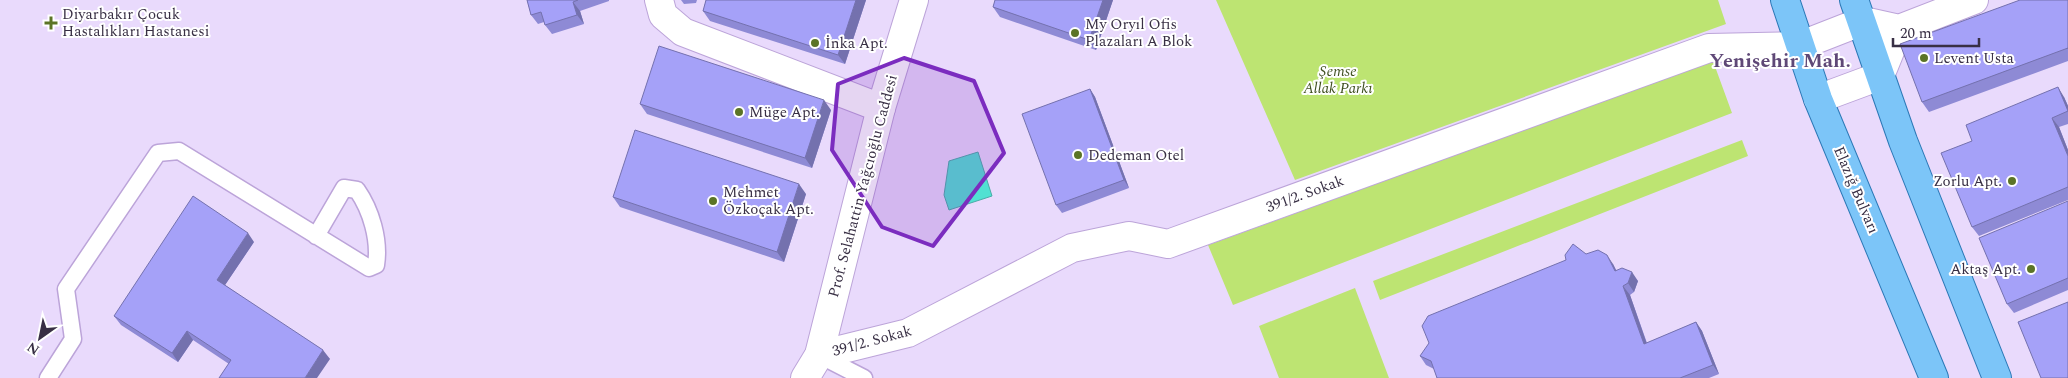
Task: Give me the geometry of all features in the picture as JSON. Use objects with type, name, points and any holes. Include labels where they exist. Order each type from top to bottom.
[{"type":"main road","name":"Elazığ Bulvarı","points":[[1785,0],[1818,99],[1934,378]]},
{"type":"main road","points":[[1859,11],[1903,141],[1997,378]]},
{"type":"street","points":[[659,0],[664,15],[683,32],[881,108]]},
{"type":"street","name":"Prof. Selahattin Yağcıoğlu Caddesi","points":[[811,371],[881,108],[914,0]]},
{"type":"street","points":[[1800,46],[1859,11],[1899,29],[1974,0]]},
{"type":"street","points":[[1818,99],[1880,76],[1899,29]]},
{"type":"street","name":"391/2. Sokak","points":[[811,371],[908,333],[1072,248],[1129,236],[1168,244],[1709,48],[1800,46]]},
{"type":"lane","points":[[48,378],[73,339],[66,289],[158,153],[179,151],[316,236],[369,268],[376,265],[378,252],[367,204],[357,190],[344,188],[316,236]]},
{"type":"lane","points":[[811,371],[864,378]]},
{"type":"highlighted area","points":[[904,58],[974,81],[1004,153],[933,246],[882,227],[832,150],[838,84]]},
{"type":"green space","name":"Şemse Allak Parkı","points":[[1216,0],[1718,0],[1726,24],[1295,180]]},
{"type":"green space","points":[[1713,61],[1732,113],[1233,305],[1208,245]]},
{"type":"green space","points":[[1742,140],[1748,156],[1380,300],[1373,281]]},
{"type":"green space","points":[[1355,288],[1389,378],[1279,378],[1259,326]]},
{"type":"shaded area","points":[[978,152],[992,196],[949,210],[944,195],[949,161]]},
{"type":"building","points":[[527,0],[578,0],[573,2],[577,15],[545,25],[541,12],[531,15]]},
{"type":"building","name":"İnka Apt.","points":[[706,0],[856,0],[838,55],[703,11]]},
{"type":"building","name":"My Oryıl Ofis Plazaları A Blok","points":[[995,0],[1103,0],[1089,40],[993,7]]},
{"type":"building","points":[[2020,0],[2068,0],[2068,48],[1922,102],[1900,44]]},
{"type":"building","name":"Müge Apt.","points":[[659,46],[824,100],[805,158],[640,104]]},
{"type":"building","name":"Zorlu Apt.","points":[[2058,87],[2068,111],[2052,118],[2068,156],[2068,187],[1972,227],[1941,153],[1972,141],[1966,125]]},
{"type":"building","name":"Dedeman Otel","points":[[1090,89],[1124,180],[1056,205],[1022,114]]},
{"type":"building","name":"Mehmet Özkoçak Apt.","points":[[635,130],[799,184],[777,252],[613,197]]},
{"type":"building","points":[[193,196],[248,233],[217,280],[323,350],[305,378],[219,378],[231,360],[187,331],[172,353],[114,316]]},
{"type":"building","name":"Aktaş Apt.","points":[[2068,201],[2068,278],[2007,304],[1979,238]]},
{"type":"building","points":[[1573,244],[1586,254],[1598,250],[1607,255],[1615,271],[1622,268],[1632,272],[1628,283],[1623,286],[1644,344],[1696,322],[1713,365],[1680,378],[1437,378],[1431,361],[1420,356],[1429,343],[1422,326],[1428,316],[1566,260],[1565,255]]},
{"type":"building","points":[[2068,302],[2068,378],[2041,378],[2018,322]]},
{"type":"place","name":"Diyarbakır Çocuk Hastalıkları Hastanesi","points":[[51,23]]},
{"type":"place","name":"My Oryıl Ofis Plazaları A Blok","points":[[1075,33]]},
{"type":"place","name":"İnka Apt.","points":[[815,43]]},
{"type":"place","name":"Levent Usta","points":[[1924,58]]},
{"type":"place","name":"Müge Apt.","points":[[739,112]]},
{"type":"place","name":"Dedeman Otel","points":[[1078,155]]},
{"type":"place","name":"Zorlu Apt.","points":[[2012,181]]},
{"type":"place","name":"Mehmet Özkoçak Apt.","points":[[713,201]]},
{"type":"place","name":"Aktaş Apt.","points":[[2031,269]]},
{"type":"district","name":"Yenişehir Mah.","points":[[1780,61]]}]
